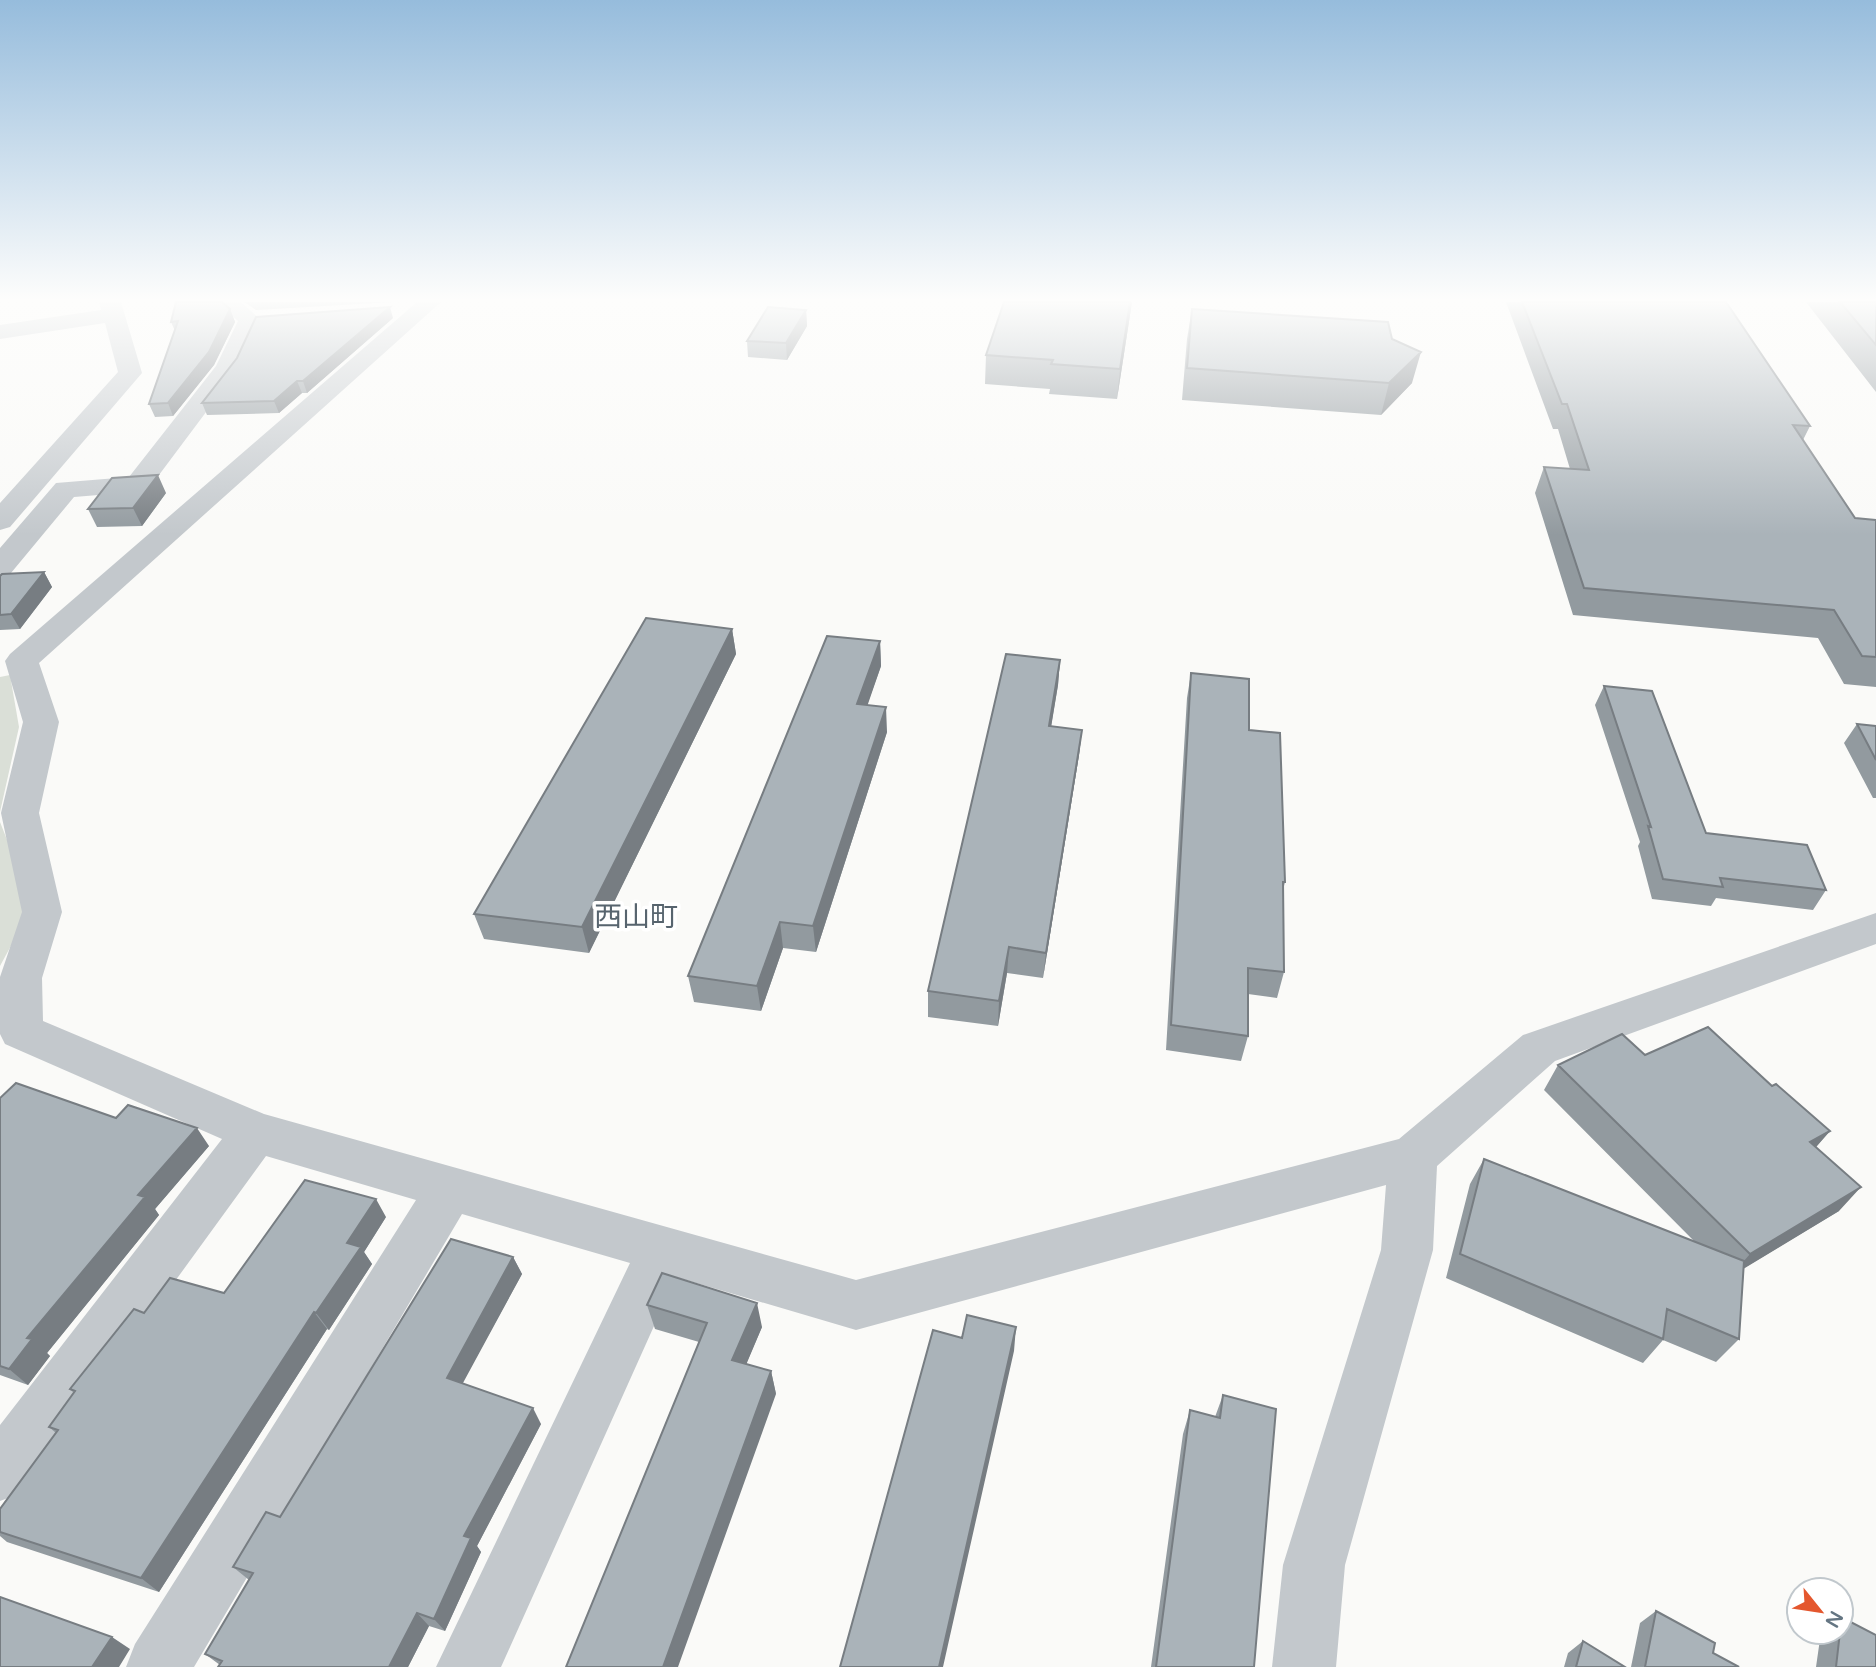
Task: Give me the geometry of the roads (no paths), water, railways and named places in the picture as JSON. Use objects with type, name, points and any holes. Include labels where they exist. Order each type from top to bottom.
[{"type":"street","points":[[0,521],[124,380]]},
{"type":"street","points":[[0,567],[66,489],[137,485],[220,380]]},
{"type":"street","points":[[330,380],[11,662],[41,722],[20,813],[42,912],[10,991],[21,1031],[256,1132],[856,1305],[1413,1157],[1539,1048],[1876,928]]},
{"type":"street","points":[[0,1472],[256,1132]]},
{"type":"street","points":[[1304,1667],[1314,1565],[1407,1250],[1413,1157]]},
{"type":"street","points":[[158,1667],[451,1188]]},
{"type":"street","points":[[468,1667],[663,1250]]},
{"type":"district","name":"西山町","points":[[636,916]]}]
